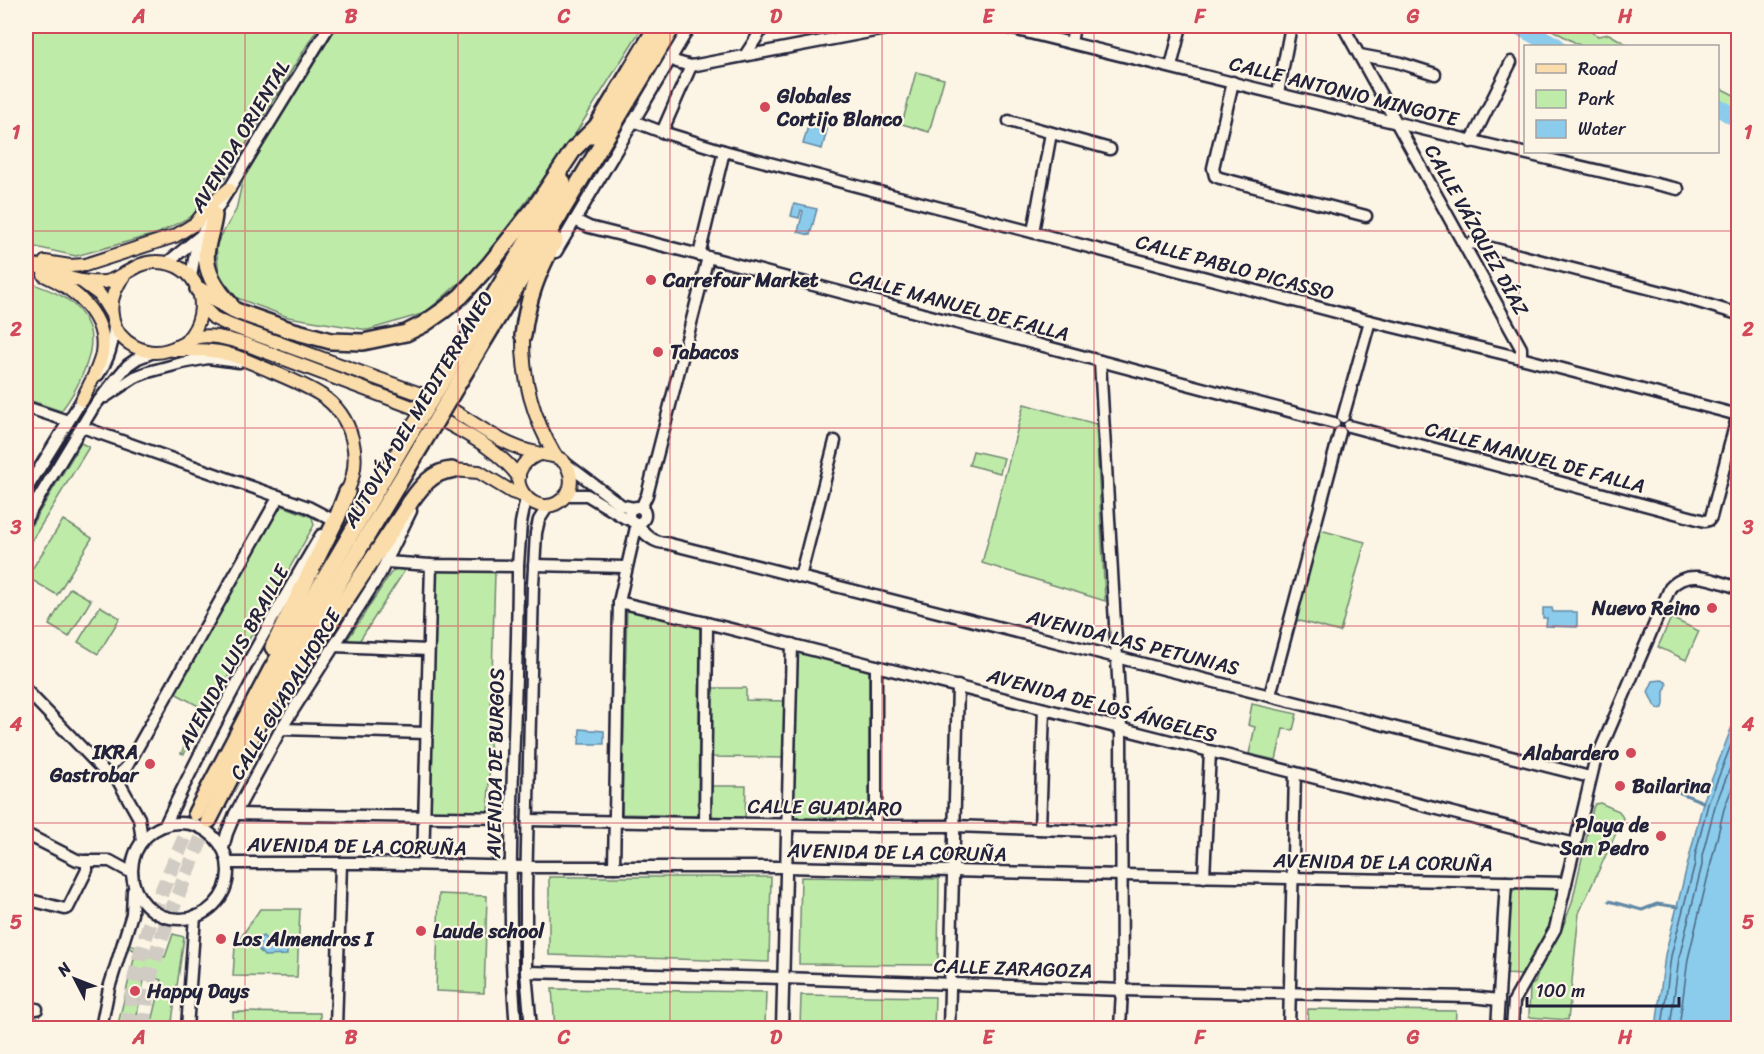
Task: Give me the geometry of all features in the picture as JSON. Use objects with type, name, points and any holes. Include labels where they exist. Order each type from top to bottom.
[{"type":"highway","name":"AUTOVÍA DEL MEDITERRÁNEO","points":[[453,379],[596,127],[657,26]]},
{"type":"highway","name":"AUTOVÍA DEL MEDITERRÁNEO","points":[[414,442],[253,734],[202,816],[247,713],[271,670],[453,379],[578,183],[673,26]]},
{"type":"highway","points":[[194,283],[236,311],[290,330],[331,341],[363,342],[406,333],[424,324],[461,296],[536,206],[574,149],[596,127]]},
{"type":"highway","points":[[523,336],[528,301],[534,284],[569,213],[578,183]]},
{"type":"highway","points":[[214,214],[206,250],[207,264],[217,288],[236,311]]},
{"type":"highway","points":[[253,734],[275,708],[411,501],[424,484],[435,475],[452,470]]},
{"type":"highway","points":[[247,713],[255,682],[337,518],[347,492]]},
{"type":"main road","points":[[27,262],[85,265],[175,236],[196,223],[210,205],[229,189]]},
{"type":"main road","points":[[27,262],[80,280],[105,282],[140,265],[153,262],[167,263],[180,268],[194,283],[202,306],[214,318],[423,395]]},
{"type":"main road","points":[[27,262],[44,275],[76,293],[99,326],[103,340],[100,362],[82,400]]},
{"type":"main road","points":[[113,319],[111,301],[126,273]]},
{"type":"main road","points":[[80,280],[100,296],[124,340],[143,351],[221,352],[320,394],[338,409],[353,438],[355,456],[353,477],[347,492]]},
{"type":"main road","points":[[172,350],[194,333],[200,321],[202,306]]},
{"type":"main road","points":[[184,342],[198,337],[212,336],[244,344],[415,408]]},
{"type":"main road","points":[[452,470],[478,472],[536,504],[548,506],[558,502],[570,489],[571,475],[543,435],[528,392],[523,336]]},
{"type":"main road","points":[[454,411],[512,445],[560,459]]},
{"type":"main road","points":[[447,423],[470,435],[501,457],[519,477]]},
{"type":"main road","points":[[525,497],[519,484],[521,469],[532,457],[540,454]]},
{"type":"street","name":"AVENIDA ORIENTAL","points":[[194,283],[195,253],[201,235],[329,26]]},
{"type":"street","points":[[523,336],[549,262],[690,26]]},
{"type":"street","points":[[746,54],[764,26]]},
{"type":"street","points":[[670,58],[691,66],[901,26]]},
{"type":"street","name":"CALLE ANTONIO MINGOTE","points":[[1001,26],[1471,142],[1678,189]]},
{"type":"street","points":[[1071,43],[1074,26]]},
{"type":"street","points":[[1172,67],[1181,26]]},
{"type":"street","points":[[1278,93],[1291,26]]},
{"type":"street","name":"CALLE VÁZQUEZ DÍAZ","points":[[1343,26],[1521,348],[1521,358]]},
{"type":"street","points":[[1360,55],[1397,62],[1435,74]]},
{"type":"street","points":[[1471,142],[1511,62]]},
{"type":"street","points":[[662,132],[691,66]]},
{"type":"street","points":[[1233,82],[1214,168],[1215,176],[1366,216]]},
{"type":"street","name":"CALLE PABLO PICASSO","points":[[633,121],[724,151],[1370,321],[1738,414]]},
{"type":"street","points":[[1009,121],[1110,149]]},
{"type":"street","points":[[1033,232],[1051,133]]},
{"type":"street","points":[[614,867],[619,602],[638,516],[647,495],[703,256],[724,151]]},
{"type":"street","name":"CALLE MANUEL DE FALLA","points":[[575,220],[589,227],[1705,521],[1711,517],[1738,414]]},
{"type":"street","name":"AVENIDA ORIENTAL","points":[[167,263],[201,235]]},
{"type":"street","points":[[1466,246],[1472,243],[1678,296],[1738,314]]},
{"type":"street","points":[[26,490],[109,357],[113,346],[113,319]]},
{"type":"street","points":[[1270,695],[1370,321]]},
{"type":"street","points":[[26,519],[99,400],[128,365],[154,352]]},
{"type":"street","points":[[99,400],[135,377],[195,360],[219,359],[256,365]]},
{"type":"street","points":[[1100,362],[1121,729],[1122,990],[1120,1029]]},
{"type":"street","points":[[26,407],[68,421]]},
{"type":"street","points":[[82,427],[279,496],[331,519]]},
{"type":"street","points":[[800,577],[835,441]]},
{"type":"street","name":"AVENIDA LAS PETUNIAS","points":[[560,459],[616,501],[628,507],[638,516],[643,533],[661,543],[1117,656],[1590,777]]},
{"type":"street","name":"CALLE GUADALHORCE","points":[[223,848],[235,814],[281,729],[381,574],[418,500],[432,484],[452,470]]},
{"type":"street","name":"AVENIDA LUIS BRAILLE","points":[[161,826],[274,615],[347,492]]},
{"type":"street","name":"AVENIDA LAS PETUNIAS","points":[[566,495],[586,495],[625,518],[638,516]]},
{"type":"street","points":[[116,777],[126,768],[279,496]]},
{"type":"street","name":"AVENIDA DE BURGOS","points":[[516,1029],[511,973],[511,867],[518,566],[525,497]]},
{"type":"street","name":"AVENIDA DE BURGOS","points":[[531,1029],[526,972],[534,565],[539,520],[548,506]]},
{"type":"street","points":[[386,562],[518,566]]},
{"type":"street","points":[[423,864],[431,565]]},
{"type":"street","points":[[534,565],[626,567]]},
{"type":"street","points":[[1512,1029],[1514,1000],[1556,929],[1590,777],[1613,717],[1670,588],[1675,582],[1688,576],[1713,580],[1738,588]]},
{"type":"street","name":"AVENIDA DE LOS ÁNGELES","points":[[619,602],[1575,844]]},
{"type":"street","points":[[705,823],[707,623]]},
{"type":"street","points":[[782,1029],[792,644]]},
{"type":"street","points":[[334,646],[428,650]]},
{"type":"street","points":[[876,666],[876,826]]},
{"type":"street","points":[[950,1029],[958,686]]},
{"type":"street","points":[[26,690],[109,776],[116,777]]},
{"type":"street","points":[[1040,829],[1044,709]]},
{"type":"street","points":[[281,729],[426,733]]},
{"type":"street","points":[[1204,877],[1210,752]]},
{"type":"street","points":[[1289,1029],[1294,773]]},
{"type":"street","points":[[116,777],[139,818],[142,841]]},
{"type":"street","points":[[235,814],[512,818]]},
{"type":"street","points":[[139,818],[161,826]]},
{"type":"street","name":"CALLE GUADIARO","points":[[528,820],[954,826],[1122,832]]},
{"type":"street","points":[[26,836],[77,860],[105,860],[115,863],[132,877],[138,897],[143,903],[164,917],[180,920],[203,914],[221,895],[228,875],[228,863],[223,848],[215,838],[191,823],[161,826],[142,841],[133,858],[132,877],[133,903],[132,914],[109,988],[101,1029]]},
{"type":"street","points":[[115,863],[133,858]]},
{"type":"street","points":[[26,899],[68,908],[87,870],[87,861]]},
{"type":"street","name":"AVENIDA DE LA CORUÑA","points":[[228,863],[511,867],[785,867],[1566,883]]},
{"type":"street","points":[[336,1029],[341,863]]},
{"type":"street","points":[[1497,1029],[1506,882]]},
{"type":"street","points":[[187,1029],[195,916]]},
{"type":"street","name":"CALLE ZARAGOZA","points":[[526,972],[1499,1000]]},
{"type":"green space","points":[[26,26],[319,26],[222,183],[213,188],[192,216],[159,233],[76,256],[26,245]]},
{"type":"green space","points":[[337,26],[643,26],[567,147],[478,266],[425,313],[368,330],[288,317],[237,298],[219,275],[216,245],[236,210],[243,179]]},
{"type":"green space","points":[[1545,26],[1581,26],[1598,36],[1609,34],[1628,45],[1579,45]]},
{"type":"green space","points":[[916,72],[944,79],[929,132],[902,124]]},
{"type":"green space","points":[[1719,88],[1738,97],[1738,117],[1719,106]]},
{"type":"green space","points":[[26,281],[68,300],[80,311],[91,335],[91,346],[84,370],[61,411],[26,399]]},
{"type":"green space","points":[[1024,404],[1096,424],[1105,601],[982,563]]},
{"type":"green space","points":[[81,443],[89,447],[26,550],[26,534]]},
{"type":"green space","points":[[973,451],[1004,458],[1000,473],[969,465]]},
{"type":"green space","points":[[283,506],[312,517],[314,525],[184,754],[181,753],[204,709],[173,692],[275,511]]},
{"type":"green space","points":[[63,520],[92,538],[57,595],[27,577]]},
{"type":"green space","points":[[1320,530],[1365,542],[1340,632],[1296,620]]},
{"type":"green space","points":[[396,569],[405,570],[358,643],[346,642],[390,574]]},
{"type":"green space","points":[[436,571],[495,572],[488,814],[431,813]]},
{"type":"green space","points":[[70,588],[91,600],[69,637],[49,625]]},
{"type":"green space","points":[[100,606],[120,618],[98,654],[78,642]]},
{"type":"green space","points":[[627,608],[700,628],[698,816],[622,814]]},
{"type":"green space","points":[[1671,618],[1699,631],[1686,660],[1658,647]]},
{"type":"green space","points":[[796,651],[869,669],[869,820],[794,819]]},
{"type":"green space","points":[[711,688],[746,688],[746,700],[785,701],[784,758],[710,757]]},
{"type":"green space","points":[[1252,704],[1297,714],[1293,730],[1283,729],[1276,760],[1249,754],[1255,727],[1248,725]]},
{"type":"green space","points":[[709,786],[746,786],[745,820],[708,819]]},
{"type":"green space","points":[[1600,803],[1619,811],[1623,818],[1579,913],[1568,1020],[1529,1017],[1530,985],[1535,983],[1562,929],[1572,903],[1593,808],[1595,804]]},
{"type":"green space","points":[[549,877],[771,877],[769,962],[549,955]]},
{"type":"green space","points":[[801,877],[939,879],[938,965],[799,964]]},
{"type":"green space","points":[[1519,887],[1554,888],[1558,895],[1548,929],[1523,975],[1505,974],[1511,897],[1513,891]]},
{"type":"green space","points":[[439,894],[487,896],[484,993],[436,991]]},
{"type":"green space","points":[[260,909],[300,909],[297,977],[233,976],[235,946]]},
{"type":"green space","points":[[173,934],[184,937],[171,1028],[156,1028],[144,1020],[141,1028],[117,1028],[136,951],[130,948],[131,945],[165,957]],"holes":[[[145,976],[162,980],[153,1018],[137,1014]]]},
{"type":"green space","points":[[552,989],[766,992],[765,1028],[555,1028]]},
{"type":"green space","points":[[801,995],[935,997],[934,1028],[800,1028]]},
{"type":"green space","points":[[1308,1009],[1456,1011],[1455,1028],[1307,1028]]},
{"type":"green space","points":[[233,1012],[320,1013],[320,1028],[233,1028]]},
{"type":"water","points":[[811,115],[830,119],[822,149],[803,144]]},
{"type":"water","points":[[794,204],[817,209],[810,235],[798,232],[803,211],[801,210],[799,218],[791,216]]},
{"type":"water","points":[[1543,608],[1552,608],[1553,612],[1577,612],[1577,627],[1546,626],[1547,618],[1543,618]]},
{"type":"water","points":[[1662,680],[1667,685],[1663,708],[1659,709],[1654,705],[1648,692],[1653,681]]},
{"type":"water","points":[[1738,711],[1738,1028],[1656,1028],[1665,955],[1703,802]]},
{"type":"water","points":[[580,729],[604,731],[604,744],[579,744]]},
{"type":"water","points":[[263,936],[271,944],[278,941],[285,942],[284,949],[287,950],[287,955],[264,956],[256,940]]},
{"type":"waterway","points":[[1518,26],[1554,45]]},
{"type":"waterway","points":[[1719,108],[1738,119]]},
{"type":"waterway","points":[[1653,785],[1666,787],[1703,802]]},
{"type":"waterway","points":[[1609,901],[1642,910],[1657,904],[1678,907]]},
{"type":"tunnel","points":[[128,1028],[135,976],[148,929],[162,890],[196,813]]},
{"type":"tunnel","points":[[144,1028],[150,980],[157,953],[170,914],[209,820]]},
{"type":"place","name":"Globales Cortijo Blanco","points":[[765,107]]},
{"type":"place","name":"Carrefour Market","points":[[651,280]]},
{"type":"place","name":"Tabacos","points":[[658,352]]},
{"type":"place","name":"Nuevo Reino","points":[[1712,608]]},
{"type":"place","name":"Alabardero","points":[[1631,753]]},
{"type":"place","name":"IKRA Gastrobar","points":[[150,764]]},
{"type":"place","name":"Bailarina","points":[[1620,786]]},
{"type":"place","name":"Playa de San Pedro","points":[[1661,836]]},
{"type":"place","name":"Laude school","points":[[421,931]]},
{"type":"place","name":"Los Almendros I","points":[[221,939]]},
{"type":"place","name":"Happy Days","points":[[135,991]]}]
